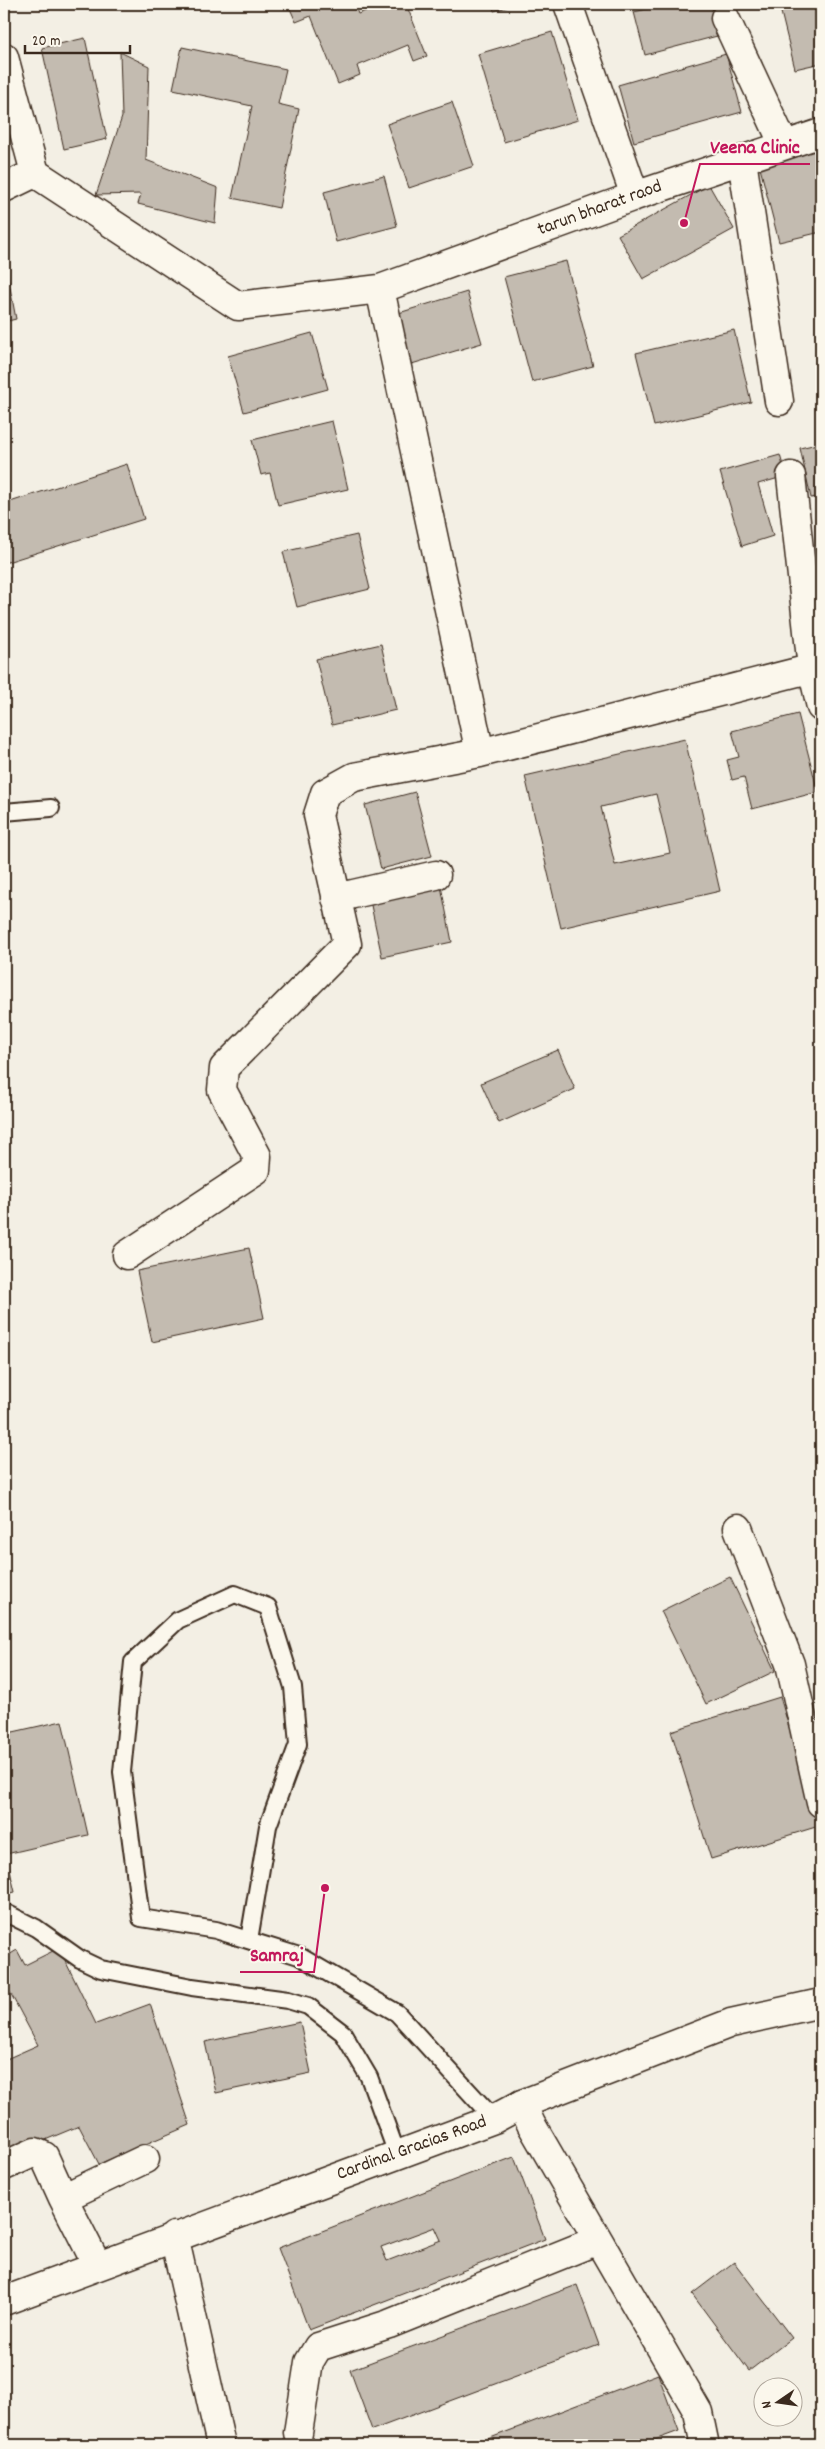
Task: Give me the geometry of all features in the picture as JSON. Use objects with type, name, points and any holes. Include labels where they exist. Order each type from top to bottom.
[{"type":"street","points":[[568,4],[635,196]]},
{"type":"street","points":[[726,18],[784,145]]},
{"type":"street","points":[[4,57],[35,173],[4,188]]},
{"type":"street","name":"tarun bharat raod","points":[[35,173],[238,306],[380,289],[635,196],[821,133]]},
{"type":"street","points":[[742,160],[779,401]]},
{"type":"street","points":[[380,289],[480,753]]},
{"type":"street","points":[[791,476],[821,707]]},
{"type":"street","points":[[127,1255],[256,1170],[258,1156],[222,1090],[224,1068],[347,944],[318,815],[324,793],[354,777],[480,753],[817,667]]},
{"type":"street","points":[[336,898],[436,875]]},
{"type":"street","points":[[738,1528],[790,1664],[821,1803]]},
{"type":"street","name":"Cardinal Gracias Road","points":[[4,2301],[174,2236],[494,2119],[522,2104],[731,2023],[821,2003]]},
{"type":"street","points":[[522,2104],[531,2124],[698,2412],[704,2441],[702,2445]]},
{"type":"street","points":[[4,2166],[35,2152],[43,2154],[97,2265]]},
{"type":"street","points":[[63,2198],[145,2159]]},
{"type":"street","points":[[174,2236],[221,2445]]},
{"type":"street","points":[[298,2433],[309,2362],[318,2347],[389,2324],[598,2240]]},
{"type":"lane","points":[[4,812],[51,808]]},
{"type":"lane","points":[[249,1940],[268,1826],[298,1744],[293,1686],[268,1607],[235,1594],[178,1620],[133,1662],[122,1772],[142,1918],[216,1930],[299,1956],[397,2013],[494,2119]]},
{"type":"lane","points":[[4,1912],[36,1928],[80,1959],[100,1969],[192,1987],[288,2000],[308,2006],[326,2017],[343,2033],[369,2077],[397,2154]]},
{"type":"building","points":[[288,4],[354,4],[358,14],[383,4],[406,4],[427,56],[414,61],[408,45],[357,66],[360,75],[338,84],[311,16],[296,22]]},
{"type":"building","points":[[492,4],[516,4],[494,11]]},
{"type":"building","points":[[668,4],[712,4],[721,35],[645,55],[634,12]]},
{"type":"building","points":[[779,4],[821,4],[821,63],[795,69]]},
{"type":"building","points":[[552,32],[578,120],[504,142],[478,54]]},
{"type":"building","points":[[85,38],[107,139],[64,149],[42,48]]},
{"type":"building","points":[[182,47],[286,69],[278,104],[299,109],[279,208],[232,198],[252,106],[173,89]]},
{"type":"building","points":[[120,52],[149,66],[146,160],[218,188],[215,223],[138,204],[141,194],[96,195],[122,117]]},
{"type":"building","points":[[726,54],[742,112],[634,142],[618,85]]},
{"type":"building","points":[[452,102],[474,166],[409,188],[387,124]]},
{"type":"building","points":[[821,145],[821,232],[779,242],[758,160]]},
{"type":"building","points":[[384,176],[397,226],[336,242],[324,192]]},
{"type":"building","points":[[709,185],[734,229],[643,279],[618,235]]},
{"type":"building","points":[[4,256],[16,319],[4,322]]},
{"type":"building","points":[[566,261],[593,366],[532,382],[504,277]]},
{"type":"building","points":[[467,292],[482,343],[405,366],[389,316]]},
{"type":"building","points":[[734,330],[751,402],[654,426],[636,353]]},
{"type":"building","points":[[312,333],[328,389],[244,412],[228,356]]},
{"type":"building","points":[[332,421],[348,489],[278,505],[270,473],[261,475],[252,440]]},
{"type":"building","points":[[821,443],[821,496],[811,498],[800,448]]},
{"type":"building","points":[[780,455],[786,476],[758,484],[773,536],[742,546],[720,472]]},
{"type":"building","points":[[127,464],[144,519],[4,563],[4,504]]},
{"type":"building","points":[[357,535],[370,589],[297,607],[283,552]]},
{"type":"building","points":[[381,644],[396,710],[332,725],[316,659]]},
{"type":"building","points":[[798,714],[818,792],[752,809],[744,777],[732,780],[727,760],[739,757],[732,731]]},
{"type":"building","points":[[685,739],[720,891],[561,928],[525,776]],"holes":[[[656,794],[670,853],[615,865],[601,807]]]},
{"type":"building","points":[[415,792],[432,856],[381,869],[365,805]]},
{"type":"building","points":[[440,881],[452,942],[382,957],[369,896]]},
{"type":"building","points":[[558,1050],[575,1089],[499,1123],[481,1083]]},
{"type":"building","points":[[249,1248],[264,1318],[152,1342],[137,1271]]},
{"type":"building","points":[[730,1577],[775,1671],[706,1704],[661,1611]]},
{"type":"building","points":[[780,1697],[819,1826],[711,1859],[671,1731]]},
{"type":"building","points":[[62,1721],[88,1835],[6,1854],[15,1892],[4,1895],[4,1734]]},
{"type":"building","points":[[59,1948],[96,2024],[150,2004],[190,2125],[99,2164],[79,2126],[4,2157],[4,2060],[38,2045],[4,1981],[4,1958],[17,1950],[25,1965]]},
{"type":"building","points":[[300,2022],[311,2073],[216,2093],[205,2042]]},
{"type":"building","points":[[514,2157],[545,2239],[309,2330],[278,2248]],"holes":[[[435,2227],[441,2240],[387,2261],[381,2247]]]},
{"type":"building","points":[[734,2262],[792,2338],[749,2371],[692,2294]]},
{"type":"building","points":[[577,2285],[599,2345],[372,2430],[350,2370]]},
{"type":"building","points":[[658,2374],[679,2431],[641,2445],[472,2445]]},
{"type":"place","name":"Veena Clinic","points":[[684,223]]},
{"type":"place","name":"Samraj","points":[[325,1888]]}]
